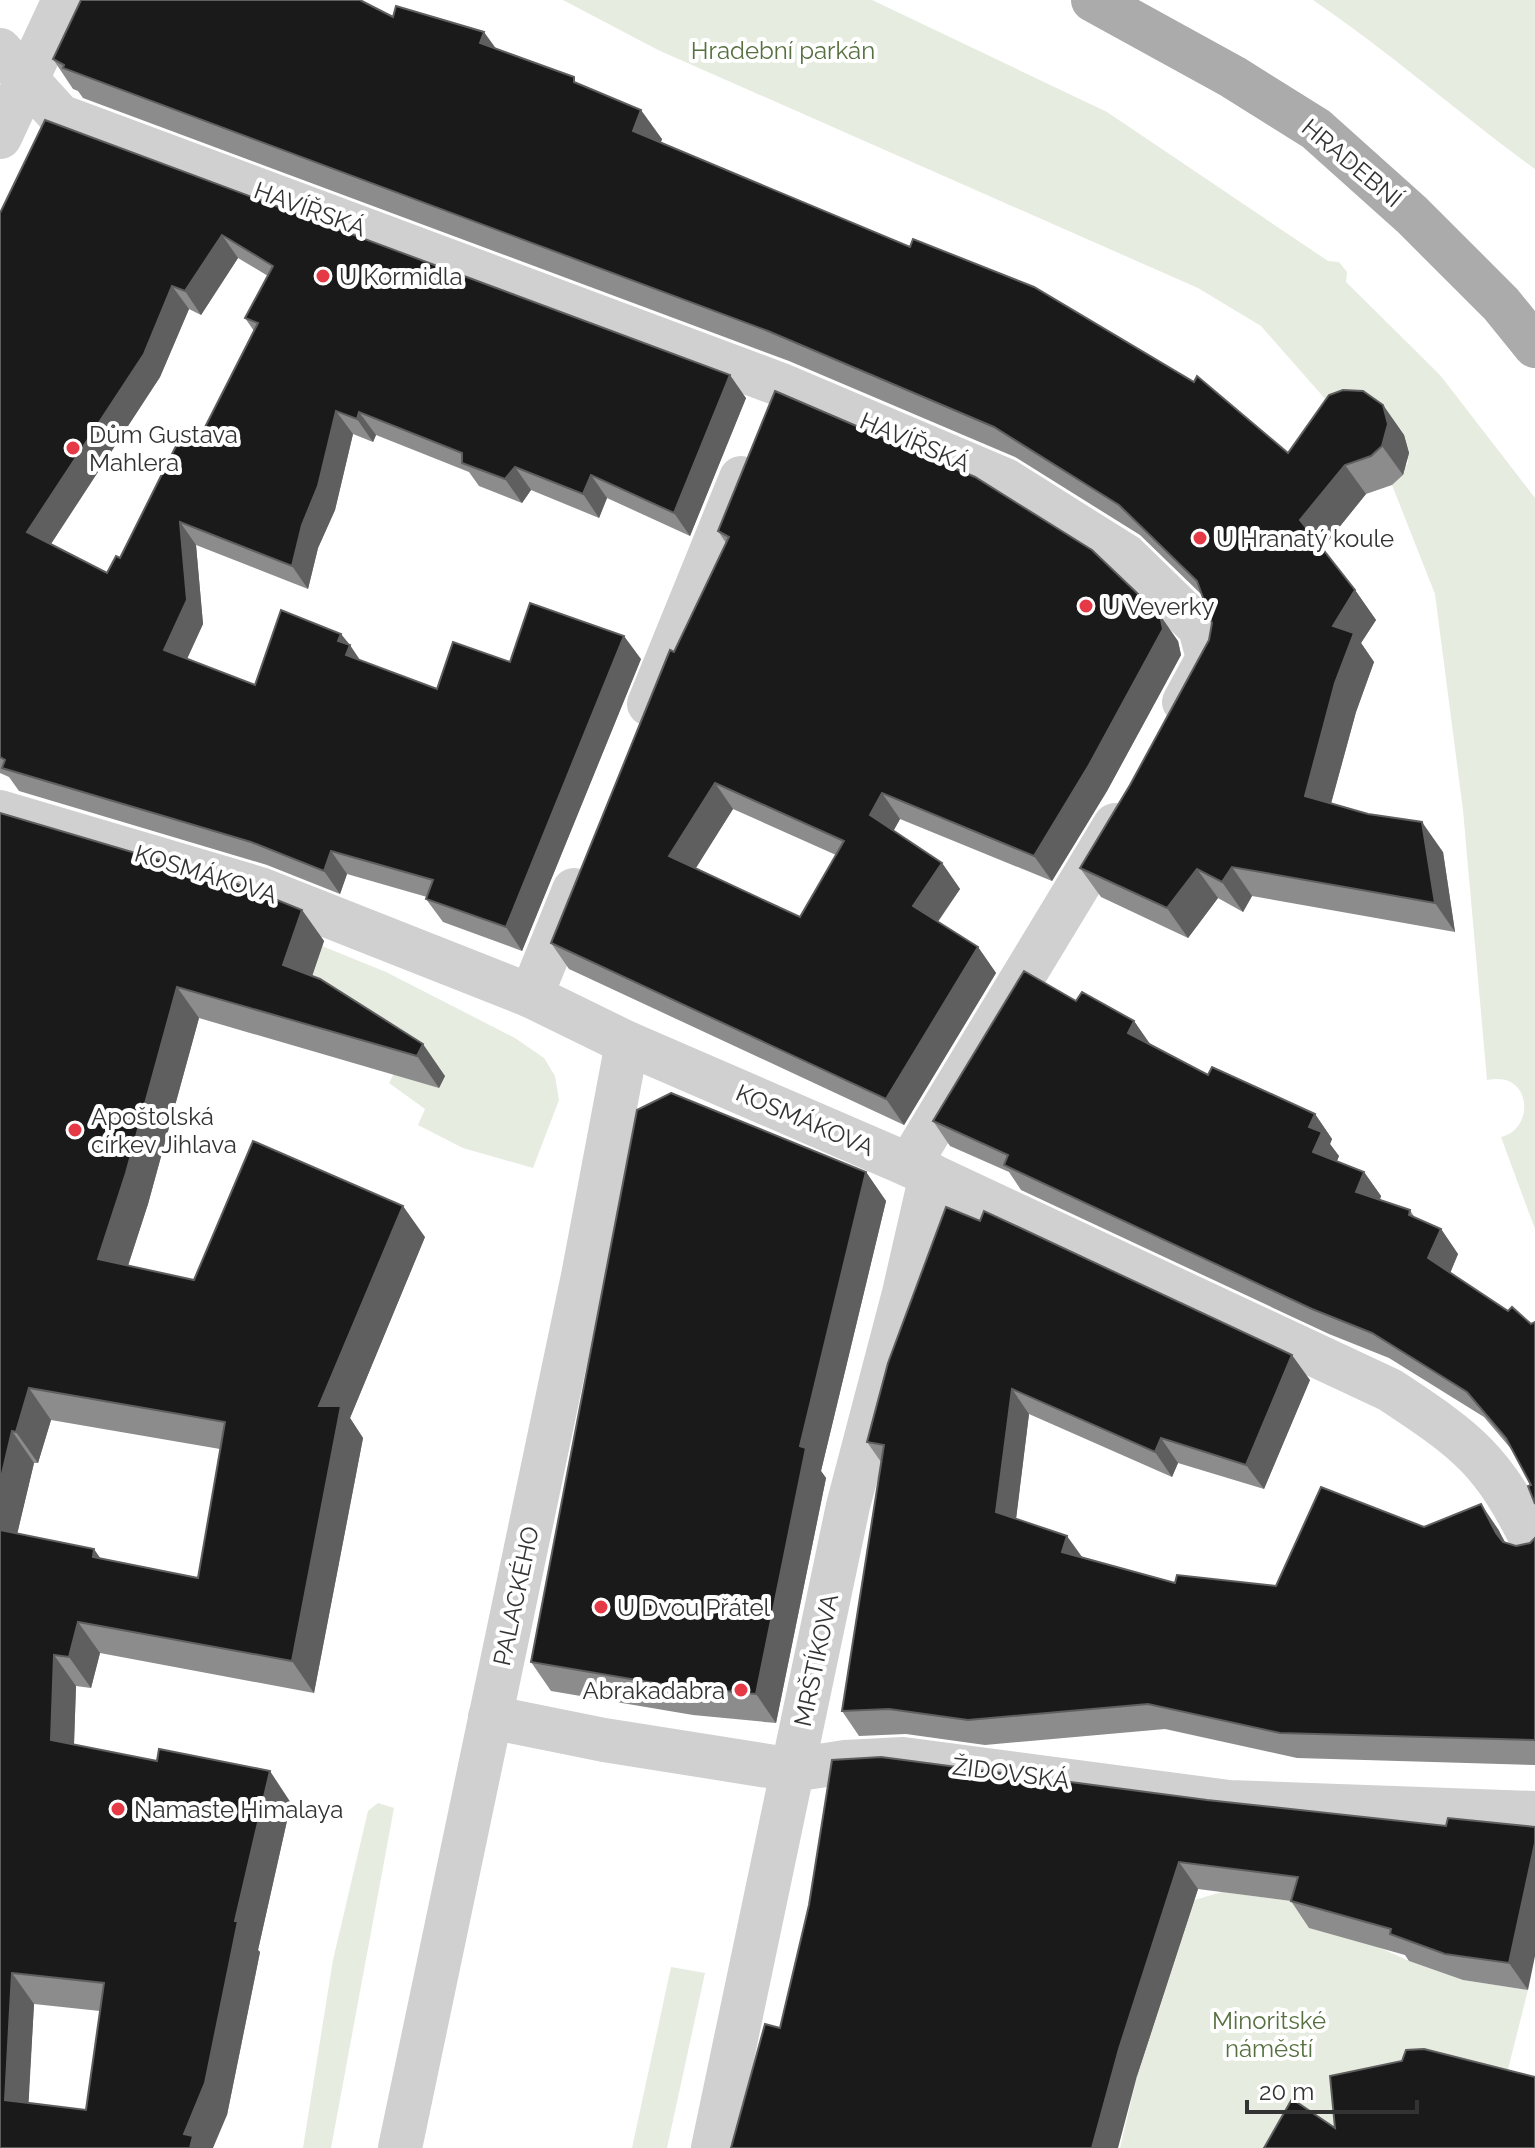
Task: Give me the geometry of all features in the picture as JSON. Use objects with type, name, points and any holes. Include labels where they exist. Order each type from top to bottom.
[{"type":"main road","name":"HRADEBNÍ","points":[[1093,0],[1233,77],[1316,129],[1412,215],[1501,304],[1535,346]]},
{"type":"street","points":[[0,137],[13,66],[64,0]]},
{"type":"street","name":"HAVÍŘSKÁ","points":[[13,66],[60,116],[779,384],[1005,480],[1126,556],[1200,628],[1208,658],[1165,737]]},
{"type":"street","points":[[632,748],[779,384]]},
{"type":"street","points":[[920,1170],[1136,790]]},
{"type":"street","name":"KOSMÁKOVA","points":[[0,812],[260,889],[531,996],[627,1043],[920,1170],[1390,1390],[1455,1433],[1486,1462],[1510,1495],[1535,1546]]},
{"type":"street","points":[[531,996],[590,851]]},
{"type":"street","name":"PALACKÉHO","points":[[400,2148],[583,1276],[627,1043]]},
{"type":"street","name":"MRŠTÍKOVA","points":[[713,2148],[920,1170]]},
{"type":"street","name":"ŽIDOVSKÁ","points":[[490,1717],[604,1740],[793,1770],[845,1762],[903,1759],[1229,1802],[1535,1813]]},
{"type":"green space","name":"Hradební parkán","points":[[563,0],[872,0],[1107,112],[1328,261],[1339,262],[1347,272],[1346,282],[1440,375],[1535,498],[1535,1229],[1501,1137],[1520,1124],[1524,1113],[1521,1092],[1502,1079],[1487,1080],[1463,810],[1435,594],[1392,485],[1408,463],[1404,435],[1349,426],[1261,326],[1198,288],[658,50]]},
{"type":"green space","points":[[1313,0],[1535,0],[1535,169],[1369,41]]},
{"type":"green space","points":[[322,946],[386,972],[515,1038],[544,1058],[555,1076],[559,1100],[533,1168],[463,1148],[418,1125],[425,1109],[389,1083],[406,1051],[305,997]]},
{"type":"green space","points":[[378,1803],[394,1808],[331,2148],[303,2148],[333,1960],[368,1811]]},
{"type":"green space","name":"Minoritské náměstí","points":[[1222,1892],[1314,1904],[1376,1946],[1409,1961],[1463,1980],[1528,1990],[1500,2101],[1357,2128],[1309,2148],[1120,2148],[1137,2076],[1191,1901]]},
{"type":"green space","points":[[671,1967],[705,1973],[667,2148],[632,2148]]},
{"type":"building","points":[[81,0],[360,0],[393,17],[396,6],[484,32],[480,43],[574,77],[574,82],[641,110],[633,131],[910,247],[913,239],[1034,287],[1194,382],[1197,376],[1288,453],[1329,395],[1343,390],[1363,391],[1383,405],[1388,424],[1382,446],[1371,456],[1345,465],[1300,520],[1355,590],[1333,626],[1354,633],[1335,683],[1305,796],[1368,814],[1422,822],[1435,903],[1232,867],[1222,882],[1197,869],[1167,908],[1080,868],[1130,785],[1209,640],[1212,623],[1197,581],[1119,505],[994,427],[768,331],[63,68],[64,65],[53,59]]},
{"type":"building","points":[[45,120],[730,375],[674,513],[591,475],[583,494],[515,467],[505,479],[462,463],[462,453],[359,412],[357,419],[336,411],[318,486],[302,525],[292,566],[180,522],[187,600],[164,650],[255,685],[281,610],[341,634],[338,641],[350,645],[346,655],[437,689],[453,642],[510,662],[530,603],[624,636],[506,927],[426,899],[433,880],[331,851],[324,871],[251,842],[2,768],[5,760],[0,757],[0,213]],"holes":[[[222,235],[273,266],[245,318],[258,323],[200,437],[184,430],[120,558],[116,556],[107,573],[27,532],[144,354],[172,286],[185,291]]]},
{"type":"building","points":[[775,391],[975,477],[1092,550],[1160,615],[1163,629],[1089,765],[1034,856],[882,793],[870,815],[942,863],[913,906],[978,947],[886,1099],[551,943],[670,650],[674,652],[729,537],[718,531]],"holes":[[[715,783],[844,841],[800,917],[669,856]]]},
{"type":"building","points":[[0,813],[230,881],[302,910],[283,965],[320,979],[423,1044],[417,1056],[177,987],[126,1173],[98,1259],[194,1280],[253,1141],[403,1206],[319,1406],[341,1406],[292,1661],[78,1622],[69,1657],[54,1655],[51,1740],[157,1761],[159,1749],[270,1771],[235,1921],[238,1921],[205,2083],[184,2134],[193,2136],[190,2148],[0,2148],[0,1530],[94,1549],[93,1557],[198,1578],[225,1422],[29,1388],[16,1432],[12,1431],[0,1482]],"holes":[[[12,1973],[104,1983],[86,2110],[5,2100]]]},
{"type":"building","points":[[1024,971],[1076,1001],[1082,992],[1134,1021],[1128,1033],[1208,1075],[1212,1067],[1315,1114],[1309,1127],[1322,1132],[1313,1152],[1364,1172],[1356,1192],[1410,1210],[1409,1215],[1441,1229],[1428,1258],[1508,1311],[1512,1307],[1531,1324],[1535,1322],[1535,1504],[1528,1486],[1531,1485],[1506,1438],[1467,1392],[1372,1333],[1312,1309],[1004,1165],[1008,1155],[933,1121]]},
{"type":"building","points":[[671,1093],[866,1172],[800,1446],[806,1448],[756,1694],[672,1686],[531,1662],[637,1110]]},
{"type":"building","points":[[946,1207],[980,1221],[984,1211],[1292,1355],[1246,1465],[1161,1438],[1155,1452],[1012,1389],[996,1512],[1067,1536],[1062,1552],[1175,1583],[1177,1575],[1276,1586],[1321,1487],[1424,1527],[1481,1504],[1503,1542],[1516,1546],[1530,1543],[1535,1538],[1535,1740],[1280,1733],[1148,1704],[968,1720],[889,1709],[842,1711],[884,1445],[867,1442],[888,1363]]},
{"type":"building","points":[[881,1757],[1207,1800],[1446,1826],[1448,1818],[1535,1827],[1535,1843],[1509,1963],[1445,1954],[1390,1934],[1391,1929],[1291,1901],[1298,1877],[1179,1862],[1119,2049],[1092,2148],[731,2148],[765,2024],[780,2028],[809,1905],[832,1760]]},
{"type":"building","points":[[1424,2049],[1535,2077],[1535,2148],[1264,2148],[1292,2099],[1335,2128],[1330,2076],[1402,2061],[1406,2050]]},
{"type":"place","name":"U Kormidla","points":[[323,276]]},
{"type":"place","name":"Dům Gustava Mahlera","points":[[73,448]]},
{"type":"place","name":"U Hranatý koule","points":[[1200,538]]},
{"type":"place","name":"U Veverky","points":[[1086,606]]},
{"type":"place","name":"Apoštolská církev Jihlava","points":[[75,1130]]},
{"type":"place","name":"U Dvou Přátel","points":[[601,1607]]},
{"type":"place","name":"Abrakadabra","points":[[741,1690]]},
{"type":"place","name":"Namaste Himalaya","points":[[118,1809]]}]
